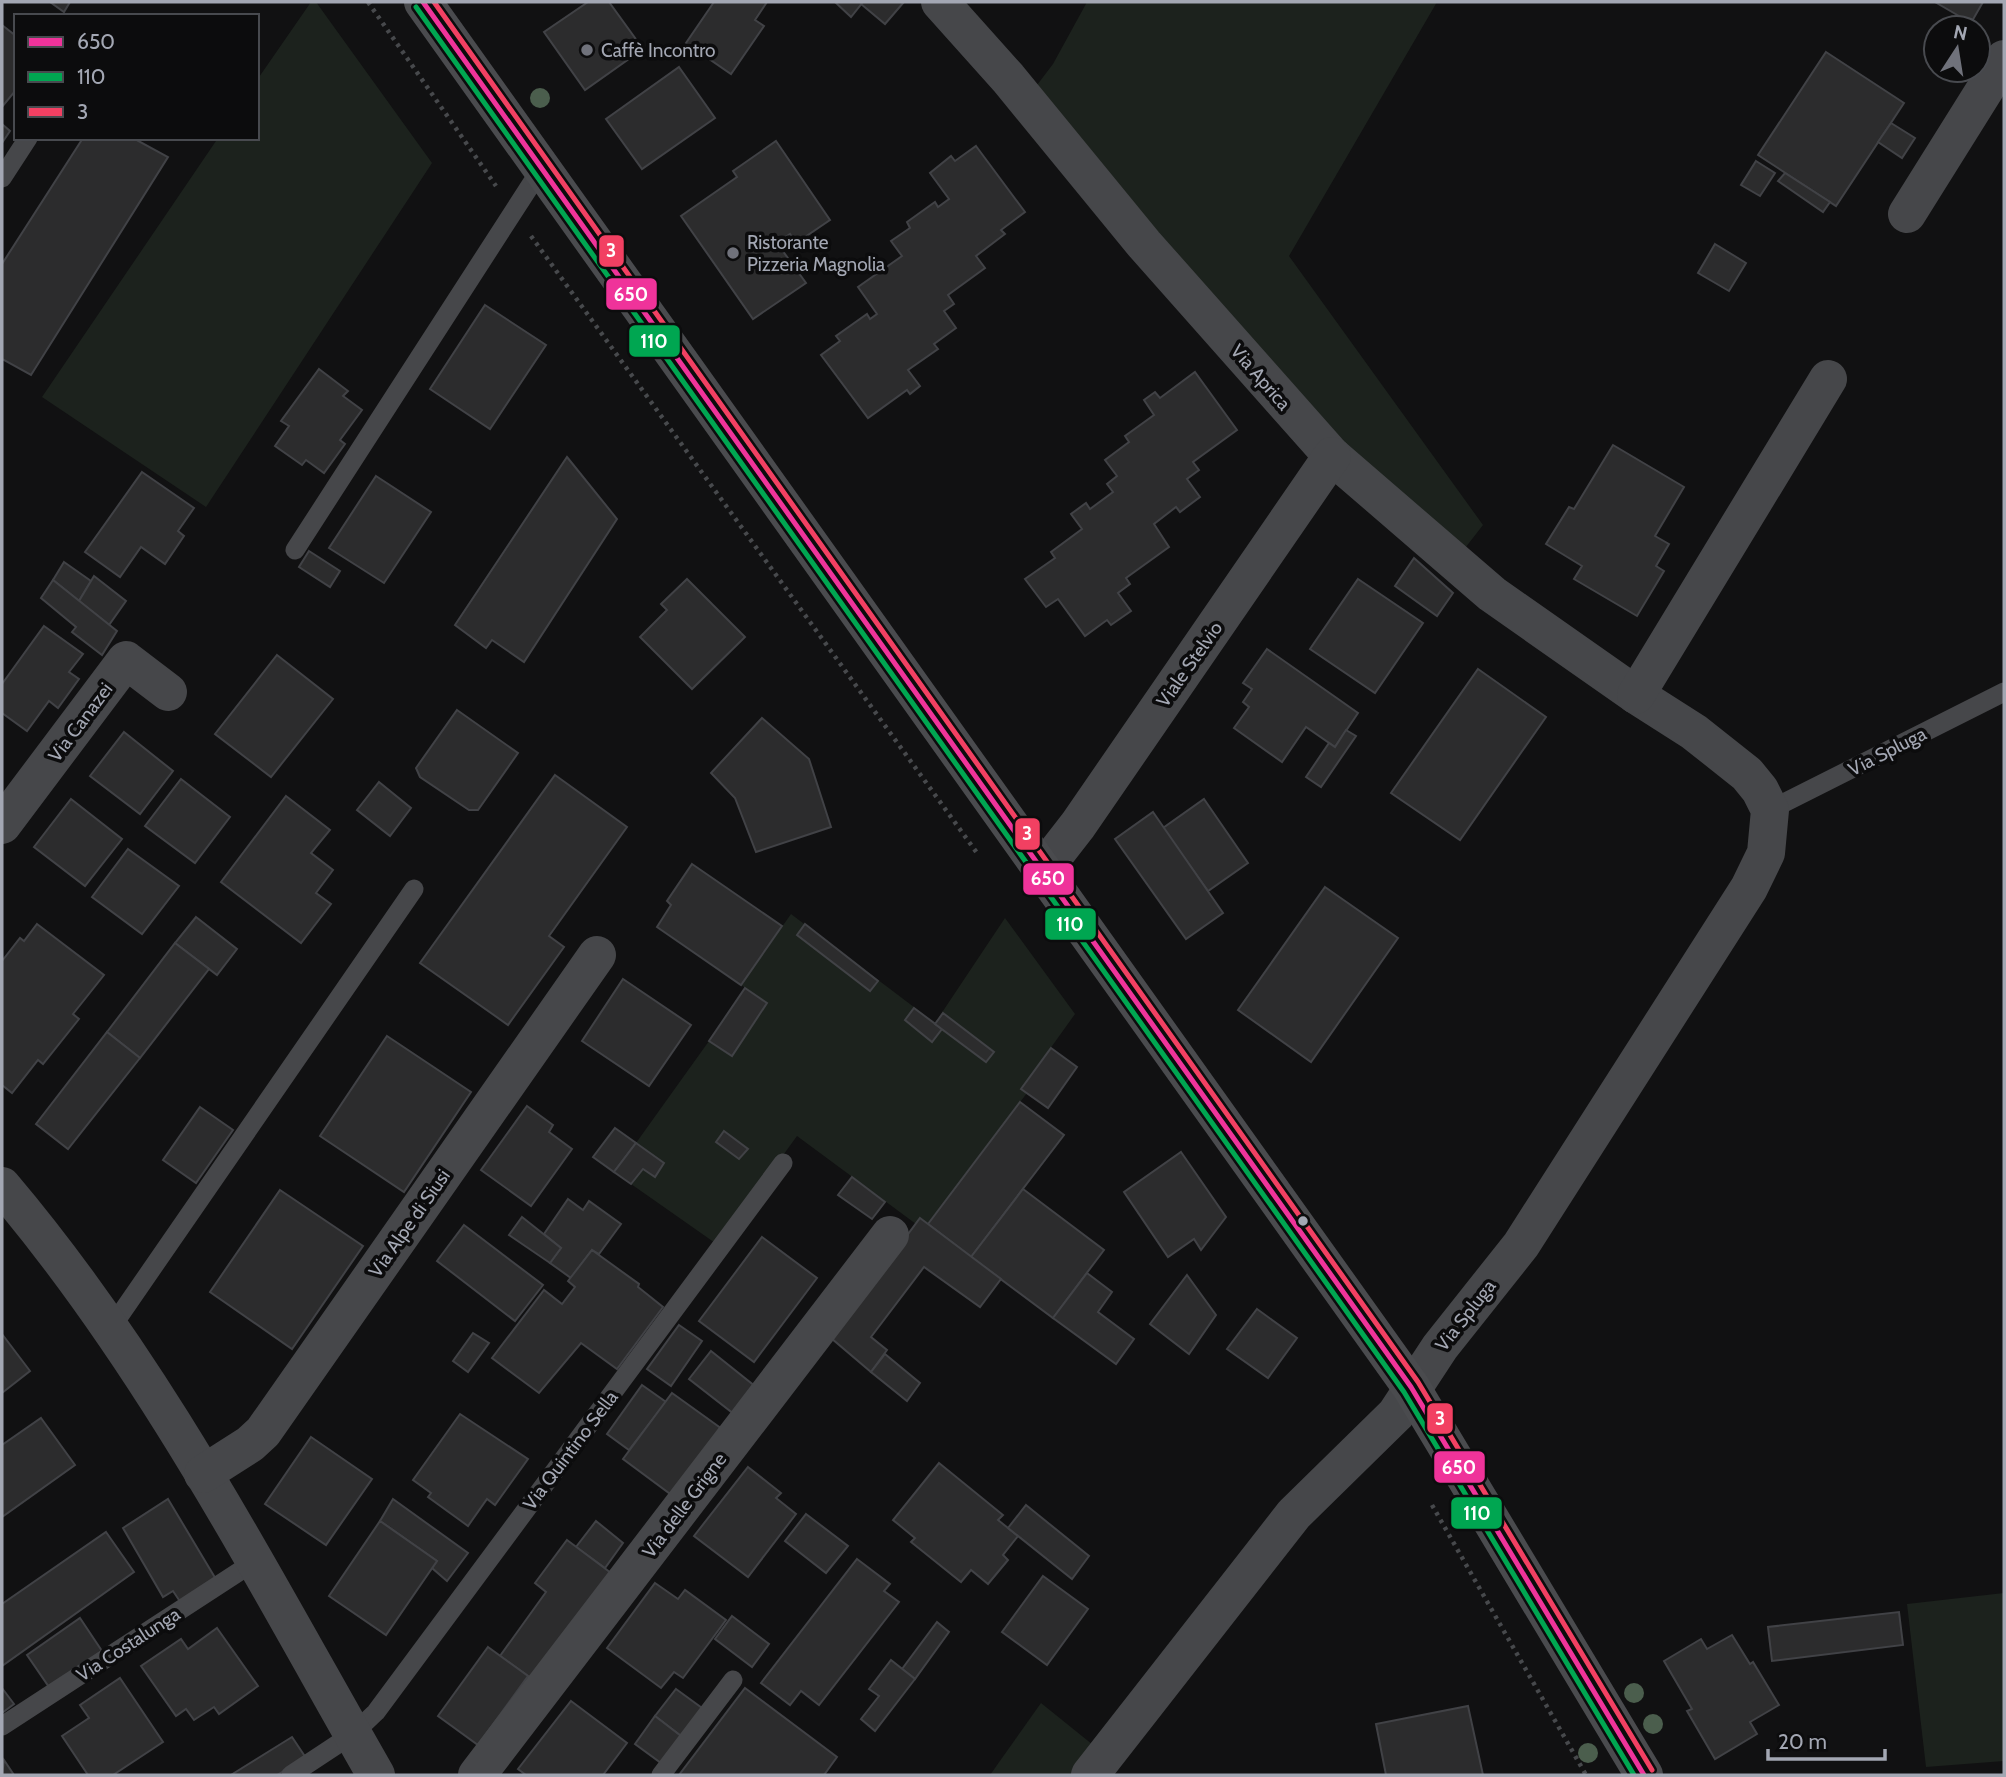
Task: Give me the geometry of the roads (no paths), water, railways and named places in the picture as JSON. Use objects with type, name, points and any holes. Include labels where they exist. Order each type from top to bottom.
[{"type":"street","points":[[422,2],[1411,1387],[1644,1775]]},
{"type":"street","name":"Via Aprica","points":[[954,7],[1144,244],[1332,456],[1492,594],[1636,695]]},
{"type":"street","points":[[1908,214],[2004,59]]},
{"type":"street","points":[[1770,810],[1760,790],[1747,774],[1694,732],[1636,695],[1828,379]]},
{"type":"street","name":"Viale Stelvio","points":[[1043,870],[1078,825],[1332,456]]},
{"type":"street","name":"Via Canazei","points":[[2,825],[126,660],[167,692]]},
{"type":"street","name":"Via Spluga","points":[[1090,1775],[1294,1514],[1386,1426],[1411,1387],[1521,1245],[1749,888],[1766,853],[1770,810]]},
{"type":"street","name":"Via Alpe di Siusi","points":[[203,1474],[250,1444],[263,1432],[597,955]]},
{"type":"street","points":[[6,1199],[62,1259],[111,1328],[203,1474],[376,1775]]},
{"type":"street","name":"Via delle Grigne","points":[[477,1775],[890,1235]]},
{"type":"lane","points":[[2,178],[27,140]]},
{"type":"lane","points":[[295,550],[541,169]]},
{"type":"lane","name":"Via Spluga","points":[[1770,810],[2004,692]]},
{"type":"lane","points":[[111,1328],[414,888]]},
{"type":"lane","name":"Via Quintino Sella","points":[[291,1775],[353,1734],[376,1712],[783,1163]]},
{"type":"lane","name":"Via Costalunga","points":[[2,1726],[254,1562]]},
{"type":"lane","points":[[661,1775],[733,1680]]},
{"type":"place","name":"Caffè Incontro","points":[[587,50]]},
{"type":"place","name":"Ristorante Pizzeria Magnolia","points":[[733,253]]}]
